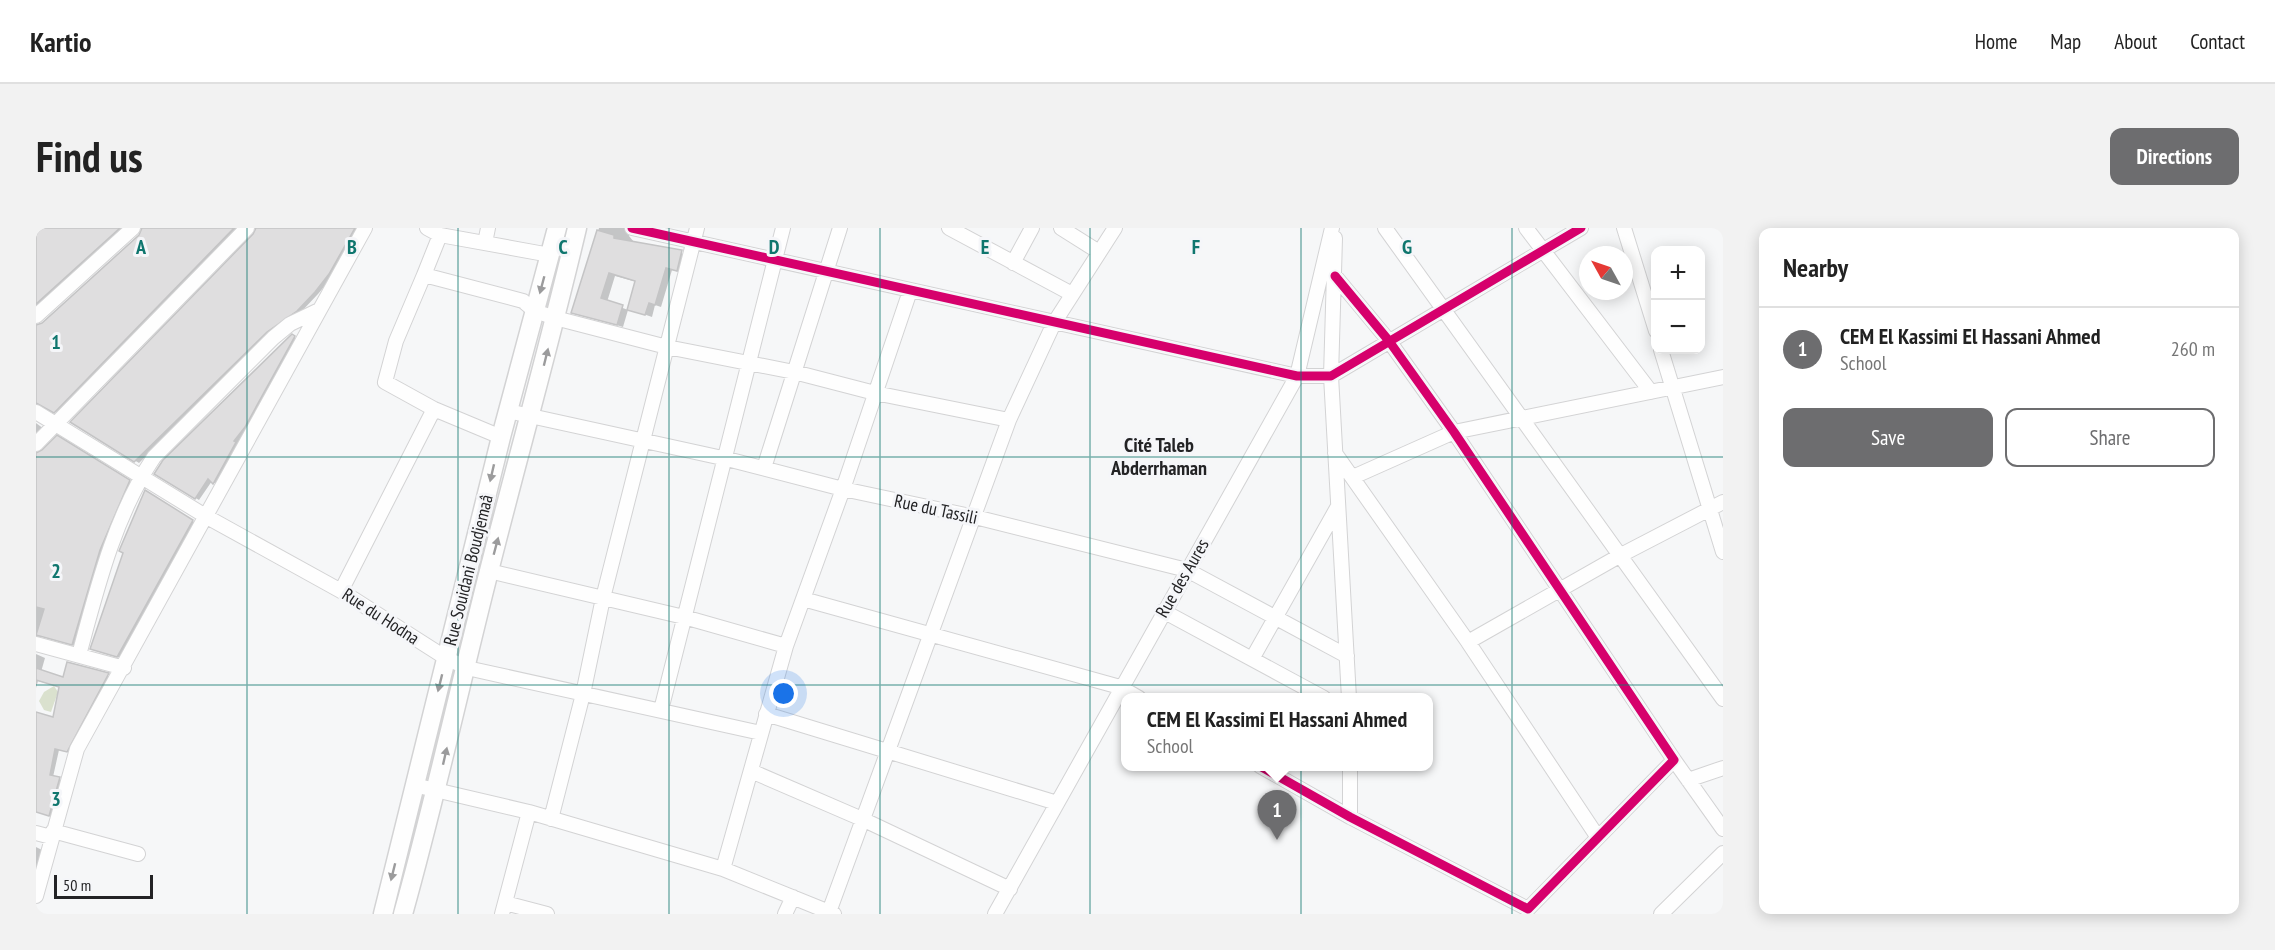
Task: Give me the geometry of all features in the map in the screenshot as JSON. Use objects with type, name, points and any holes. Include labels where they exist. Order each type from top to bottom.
[{"type":"main road","name":"Rue Souidani Boudjemaâ","points":[[383,914],[501,437],[557,228]]},
{"type":"main road","name":"Rue Souidani Boudjemaâ","points":[[404,914],[578,228]]},
{"type":"street","points":[[36,316],[133,228]]},
{"type":"street","points":[[36,444],[247,228]]},
{"type":"street","points":[[36,896],[77,749],[124,668],[317,311],[365,228]]},
{"type":"street","points":[[427,228],[440,235],[550,255]]},
{"type":"street","points":[[485,243],[488,228]]},
{"type":"street","points":[[632,228],[695,235],[774,259],[910,291],[1297,376],[1331,376],[1581,228]]},
{"type":"street","points":[[661,710],[727,459],[748,363],[783,228]]},
{"type":"street","points":[[764,468],[840,228]]},
{"type":"street","points":[[949,228],[1072,294]]},
{"type":"street","points":[[1013,263],[1032,228]]},
{"type":"street","points":[[1061,228],[1099,252]]},
{"type":"street","points":[[414,785],[529,812],[723,869],[831,913],[862,819],[1009,420],[1054,323],[1115,228]]},
{"type":"street","points":[[1333,228],[1335,276],[1331,376],[1349,693]]},
{"type":"street","name":"Rue des Aures","points":[[995,914],[1120,687],[1297,376],[1333,228]]},
{"type":"street","points":[[1526,228],[1651,392]]},
{"type":"street","points":[[1624,228],[1651,315]]},
{"type":"street","points":[[1392,230],[1444,311],[1519,418],[1621,555],[1723,699]]},
{"type":"street","points":[[440,235],[396,341],[384,377],[388,385],[434,409],[501,437]]},
{"type":"street","points":[[551,819],[583,694],[603,598],[695,235]]},
{"type":"street","points":[[424,274],[523,301],[535,311],[555,318],[667,347],[794,372],[875,393],[1009,420]]},
{"type":"street","points":[[1335,276],[1389,341],[1454,432],[1558,590],[1723,829]]},
{"type":"street","points":[[723,869],[786,646],[843,489],[910,291]]},
{"type":"street","points":[[80,655],[102,573],[141,475],[169,439],[273,338],[290,324],[317,311]]},
{"type":"street","points":[[1662,354],[1723,552]]},
{"type":"street","points":[[1353,477],[1454,432],[1723,377]]},
{"type":"street","points":[[342,591],[434,409]]},
{"type":"street","name":"Rue du Tassili","points":[[508,411],[727,459],[843,489],[975,517],[1186,570],[1275,615],[1347,656]]},
{"type":"street","name":"Rue du Hodna","points":[[36,412],[207,517],[342,591],[446,658],[467,668],[760,734]]},
{"type":"street","points":[[1335,453],[1468,642],[1596,836]]},
{"type":"street","points":[[1468,642],[1621,555],[1723,502]]},
{"type":"street","points":[[1252,658],[1337,508]]},
{"type":"street","points":[[489,572],[684,617],[786,646]]},
{"type":"street","points":[[804,599],[1120,687],[1130,693]]},
{"type":"street","points":[[1163,611],[1315,693]]},
{"type":"street","points":[[36,644],[124,668]]},
{"type":"street","points":[[766,714],[886,753],[1057,803]]},
{"type":"street","points":[[1269,771],[1350,818],[1525,911],[1596,836],[1674,760]]},
{"type":"street","points":[[1688,780],[1723,768]]},
{"type":"street","points":[[751,771],[862,819],[1010,890]]},
{"type":"street","points":[[1350,771],[1350,818]]},
{"type":"street","points":[[529,812],[503,908],[548,914]]},
{"type":"street","points":[[36,833],[52,834],[138,854]]},
{"type":"street","points":[[1661,914],[1723,853]]},
{"type":"street","points":[[785,914],[793,897]]},
{"type":"green space","points":[[54,686],[58,692],[51,712],[44,710],[39,701],[44,692]]},
{"type":"building","points":[[36,228],[120,228],[36,304]]},
{"type":"building","points":[[142,228],[234,228],[54,413],[36,403],[36,325],[42,323],[139,235]]},
{"type":"building","points":[[256,228],[355,228],[329,274],[315,292],[297,311],[267,332],[134,462],[70,422],[253,234]]},
{"type":"building","points":[[597,230],[614,235],[614,238],[682,250],[677,271],[666,268],[655,305],[649,303],[645,315],[627,310],[635,281],[609,273],[601,298],[623,305],[617,325],[571,313]]},
{"type":"building","points":[[292,334],[295,336],[245,427],[234,441],[236,442],[213,484],[208,479],[195,499],[154,474],[163,460]]},
{"type":"building","points":[[57,435],[130,480],[100,550],[72,645],[36,635],[44,609],[36,607],[36,453]]},
{"type":"building","points":[[145,490],[193,520],[117,657],[90,649],[123,553],[119,551]]},
{"type":"building","points":[[67,662],[109,673],[67,752],[55,749],[50,775],[60,777],[49,816],[36,812],[36,712],[53,717],[59,687],[36,680],[36,668],[63,677]]},
{"type":"cycle path","points":[[632,228],[1297,376],[1331,376],[1581,228]]},
{"type":"cycle path","points":[[1269,771],[1350,817],[1528,909],[1674,760],[1454,432],[1389,341],[1335,276]]},
{"type":"place","name":"CEM El Kassimi El Hassani Ahmed","points":[[1277,840]]},
{"type":"district","name":"Cité Taleb Abderrhaman","points":[[1159,456]]}]
